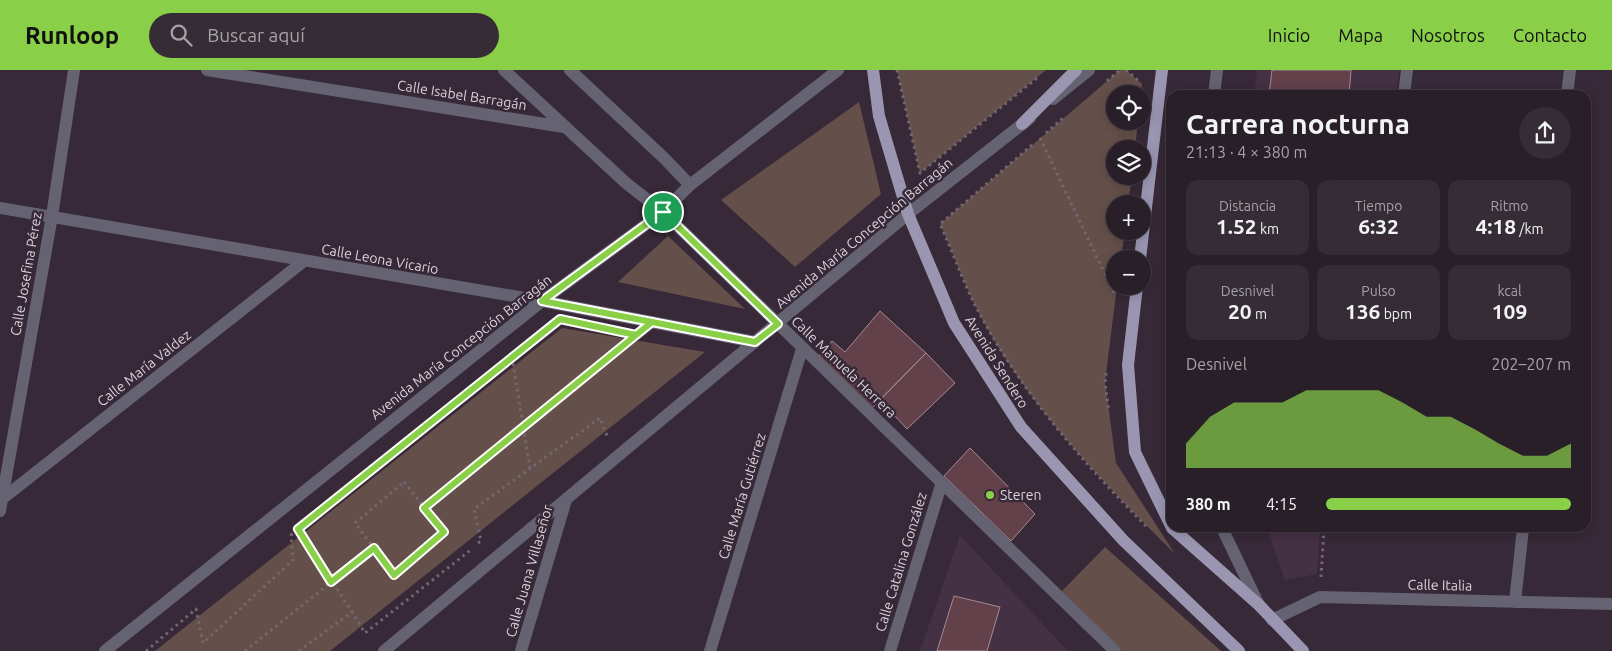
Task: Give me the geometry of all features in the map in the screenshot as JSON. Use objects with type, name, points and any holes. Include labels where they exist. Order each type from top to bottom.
[{"type":"main road","name":"Avenida Sendero","points":[[873,70],[879,116],[908,214],[954,323],[1021,427],[1123,540],[1239,651]]},
{"type":"main road","points":[[1022,124],[1076,70]]},
{"type":"main road","points":[[1141,250],[1162,70]]},
{"type":"main road","points":[[1136,295],[1128,365],[1135,452],[1166,515]]},
{"type":"main road","points":[[1178,532],[1258,605],[1303,651]]},
{"type":"street","name":"Calle Josefina Pérez","points":[[1,505],[52,216],[74,70]]},
{"type":"street","name":"Calle Isabel Barragán","points":[[207,70],[249,73],[564,127]]},
{"type":"street","name":"Calle Manuela Herrera","points":[[504,70],[564,127],[663,212],[1114,651]]},
{"type":"street","points":[[570,70],[664,158],[690,185]]},
{"type":"street","name":"Avenida María Concepción Barragán","points":[[105,651],[542,301],[663,212],[690,185],[838,70]]},
{"type":"street","name":"Avenida María Concepción Barragán","points":[[384,651],[908,214],[1089,70]]},
{"type":"street","points":[[1215,90],[1217,70]]},
{"type":"street","points":[[1405,90],[1407,70]]},
{"type":"street","points":[[1568,90],[1570,70]]},
{"type":"street","name":"Calle Leona Vicario","points":[[0,208],[542,301],[755,342]]},
{"type":"street","name":"Calle María Valdez","points":[[1,505],[304,261]]},
{"type":"street","name":"Calle María Gutiérrez","points":[[710,651],[802,349]]},
{"type":"street","name":"Calle Catalina González","points":[[890,651],[942,482]]},
{"type":"street","name":"Calle Juana Villaseñor","points":[[521,651],[566,500]]},
{"type":"street","points":[[1224,532],[1258,605]]},
{"type":"street","points":[[1515,602],[1522,532]]},
{"type":"street","name":"Calle Italia","points":[[1272,620],[1320,598],[1612,604]]},
{"type":"path","points":[[897,70],[920,173],[1039,76]]},
{"type":"path","points":[[1106,82],[1120,70]]},
{"type":"path","points":[[1126,70],[1142,84]]},
{"type":"path","points":[[1069,113],[940,224],[981,317],[1038,405],[1110,490],[1149,528]]},
{"type":"path","points":[[1040,138],[1106,275]]},
{"type":"path","points":[[146,651],[196,609],[203,643],[293,560],[290,535],[560,319]]},
{"type":"path","points":[[424,508],[636,335],[627,333]]},
{"type":"path","points":[[512,357],[525,426],[530,468]]},
{"type":"path","points":[[1108,363],[1105,382],[1110,418]]},
{"type":"path","points":[[298,529],[365,633],[481,541],[474,510],[600,418],[609,442],[617,435]]},
{"type":"path","points":[[404,482],[444,532],[394,575],[374,548],[355,522],[404,482]]},
{"type":"path","points":[[1320,598],[1324,532]]},
{"type":"path","points":[[245,651],[374,548]]},
{"type":"path","points":[[299,651],[352,612]]},
{"type":"shaded area","points":[[897,70],[1046,70],[920,173]]},
{"type":"shaded area","points":[[1120,70],[1126,70],[1142,84],[1106,85],[1106,130],[1137,130],[1136,140],[1106,140],[1106,185],[1131,185],[1129,195],[1106,195],[1106,240],[1124,240],[1122,250],[1106,250],[1106,295],[1116,295],[1105,382],[1116,463],[1175,554],[1069,443],[1022,382],[1000,350],[981,317],[940,224]]},
{"type":"shaded area","points":[[1257,70],[1399,70],[1397,90],[1255,90]]},
{"type":"shaded area","points":[[859,102],[881,194],[795,267],[721,200]]},
{"type":"shaded area","points":[[668,236],[745,309],[618,282]]},
{"type":"shaded area","points":[[562,328],[705,352],[330,651],[155,651]]},
{"type":"shaded area","points":[[1268,532],[1320,532],[1317,574],[1285,580]]},
{"type":"shaded area","points":[[960,535],[1068,651],[920,651]]},
{"type":"shaded area","points":[[1105,547],[1221,651],[1122,651],[1062,591]]},
{"type":"building","points":[[1272,70],[1351,70],[1349,90],[1270,90]]},
{"type":"building","points":[[880,311],[926,353],[869,411],[818,357],[832,341],[845,352]]},
{"type":"building","points":[[926,353],[955,383],[907,429],[880,400]]},
{"type":"building","name":"Steren","points":[[970,448],[1035,514],[1011,541],[944,476]]},
{"type":"building","points":[[954,596],[1000,607],[987,651],[937,651]]},
{"type":"place","name":"Steren","points":[[990,495]]},
{"type":"route","points":[[663,212],[542,301],[652,322],[424,508],[444,532],[394,575],[374,548],[331,582],[298,529],[560,319],[636,335],[652,322],[755,342],[778,324],[663,212]]}]
